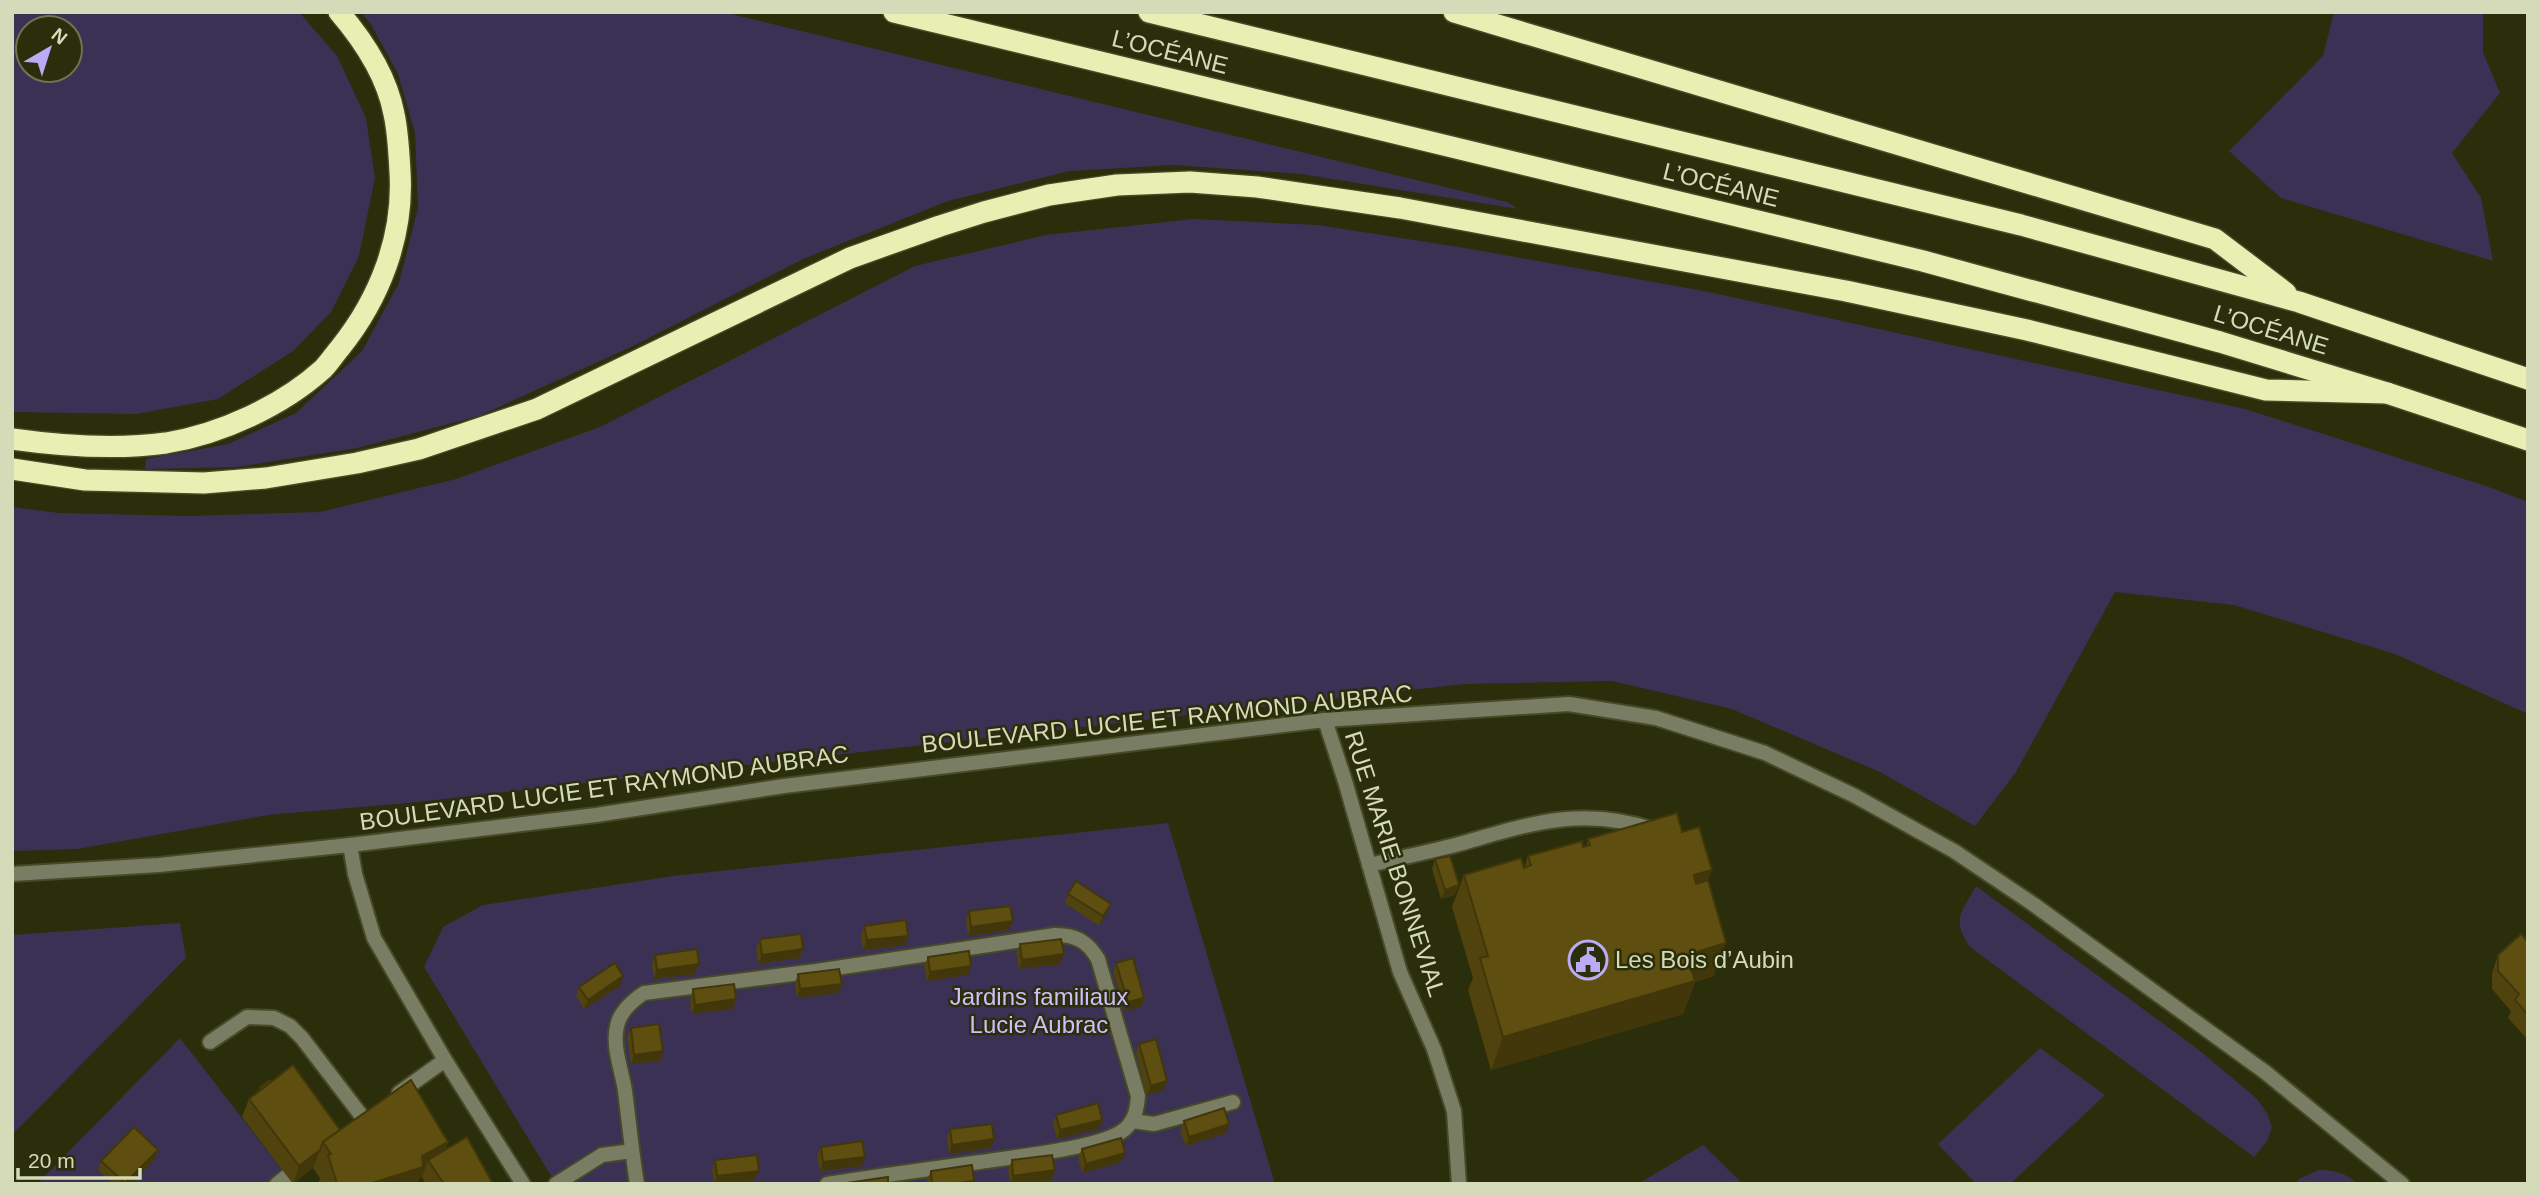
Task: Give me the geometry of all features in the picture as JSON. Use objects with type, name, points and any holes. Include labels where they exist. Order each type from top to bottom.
[{"type":"highway","points":[[12,439],[45,444],[107,446],[166,443],[217,429],[254,413],[292,391],[324,368],[354,331],[372,303],[389,261],[401,193],[394,112],[382,79],[360,36],[339,12]]},
{"type":"highway","name":"L’OCÉANE","points":[[894,12],[1923,261],[2220,342],[2528,440]]},
{"type":"highway","name":"L’OCÉANE","points":[[1149,12],[1811,172],[2072,239],[2299,302],[2528,379]]},
{"type":"highway","points":[[1454,12],[2215,239],[2299,302]]},
{"type":"highway","points":[[12,469],[85,480],[204,483],[266,478],[419,449],[537,409],[850,258],[984,212],[1049,195],[1117,186],[1177,183],[1257,187],[1400,208],[1833,288],[2027,330],[2266,390],[2387,393]]},
{"type":"street","name":"BOULEVARD LUCIE ET RAYMOND AUBRAC","points":[[12,874],[159,865],[350,845],[596,815],[784,786],[1325,720],[1569,704],[1656,718],[1765,753],[1855,796],[1954,850],[2264,1072],[2402,1184]]},
{"type":"street","name":"RUE MARIE BONNEVIAL","points":[[1325,720],[1400,972],[1434,1049],[1454,1111],[1459,1184]]},
{"type":"street","points":[[1369,865],[1566,817],[1615,820],[1668,835]]},
{"type":"street","points":[[350,845],[357,883],[374,938],[445,1060],[523,1184]]},
{"type":"street","points":[[637,1184],[625,1088],[615,1040],[617,1023],[624,1010],[644,993],[816,971],[1055,934],[1082,939],[1098,958],[1138,1096],[1137,1109],[1124,1130],[1114,1137],[1060,1150],[827,1184]]},
{"type":"street","points":[[210,1042],[247,1017],[274,1018],[290,1026],[302,1038],[369,1116],[445,1060]]},
{"type":"street","points":[[1132,1121],[1154,1124],[1233,1102]]},
{"type":"street","points":[[556,1184],[602,1155],[632,1150]]},
{"type":"green space","points":[[12,12],[299,12],[337,56],[366,118],[375,178],[359,256],[331,312],[293,351],[218,399],[136,414],[12,412]]},
{"type":"green space","points":[[361,12],[723,12],[1507,202],[1518,209],[1301,174],[1174,165],[1069,171],[948,201],[803,259],[633,346],[479,416],[357,448],[237,467],[145,469],[146,459],[228,444],[296,413],[362,351],[399,283],[418,208],[415,133],[398,74],[372,26]]},
{"type":"green space","points":[[2334,12],[2483,12],[2483,52],[2500,93],[2452,153],[2481,198],[2493,261],[2281,198],[2229,151],[2323,56]]},
{"type":"green space","points":[[1193,219],[1318,225],[1471,249],[1709,292],[2245,409],[2486,486],[2528,502],[2528,714],[2395,654],[2234,605],[2115,592],[2016,772],[1975,826],[1880,772],[1732,709],[1612,681],[1464,684],[418,802],[268,815],[77,849],[12,851],[12,507],[59,513],[187,516],[320,512],[456,479],[600,427],[915,266],[1046,235]]},
{"type":"green space","name":"Jardins familiaux Lucie Aubrac","points":[[1168,823],[1275,1184],[556,1184],[424,967],[443,927],[483,905],[673,876]]},
{"type":"green space","points":[[1976,886],[2199,1050],[2256,1098],[2267,1113],[2272,1128],[2267,1141],[2254,1157],[1970,947],[1961,929],[1960,916]]},
{"type":"green space","points":[[180,923],[186,958],[12,1135],[12,935]]},
{"type":"green space","points":[[180,1038],[293,1184],[37,1184]]},
{"type":"green space","points":[[2040,1048],[2105,1095],[2010,1184],[1976,1184],[1938,1144]]},
{"type":"green space","points":[[1703,1145],[1743,1184],[1638,1184]]},
{"type":"green space","points":[[2319,1170],[2340,1173],[2358,1184],[2295,1184],[2299,1179]]},
{"type":"building","name":"Les Bois d’Aubin","points":[[1677,813],[1682,832],[1699,827],[1712,870],[1694,875],[1696,884],[1708,880],[1726,943],[1687,955],[1695,981],[1503,1037],[1480,958],[1488,956],[1464,875],[1521,858],[1524,868],[1531,865],[1528,856],[1582,841],[1583,847],[1590,845],[1588,839]]},
{"type":"building","points":[[1450,856],[1459,885],[1445,890],[1435,859]]},
{"type":"building","points":[[1076,881],[1111,904],[1103,916],[1068,894]]},
{"type":"building","points":[[1010,906],[1013,921],[971,927],[969,911]]},
{"type":"building","points":[[906,920],[908,936],[867,940],[864,926]]},
{"type":"building","points":[[801,934],[803,949],[762,955],[760,939]]},
{"type":"building","points":[[2521,934],[2528,942],[2528,1015],[2515,1000],[2519,994],[2498,971],[2498,955]]},
{"type":"building","points":[[1061,939],[1064,954],[1022,960],[1020,944]]},
{"type":"building","points":[[697,949],[699,964],[657,970],[655,955]]},
{"type":"building","points":[[969,951],[971,966],[930,972],[928,957]]},
{"type":"building","points":[[1133,958],[1144,998],[1128,1002],[1116,963]]},
{"type":"building","points":[[615,963],[623,976],[588,1000],[579,987]]},
{"type":"building","points":[[839,969],[842,984],[800,989],[798,974]]},
{"type":"building","points":[[734,984],[736,999],[695,1005],[693,989]]},
{"type":"building","points":[[659,1024],[663,1051],[634,1055],[631,1028]]},
{"type":"building","points":[[1156,1039],[1167,1081],[1151,1086],[1139,1044]]},
{"type":"building","points":[[293,1065],[340,1130],[323,1142],[320,1150],[299,1166],[249,1099]]},
{"type":"building","points":[[411,1080],[448,1142],[422,1156],[423,1167],[369,1184],[337,1184],[328,1155],[331,1154],[323,1142]]},
{"type":"building","points":[[1098,1103],[1102,1120],[1060,1130],[1056,1115]]},
{"type":"building","points":[[1224,1108],[1229,1124],[1189,1137],[1184,1121]]},
{"type":"building","points":[[992,1124],[994,1139],[952,1145],[950,1129]]},
{"type":"building","points":[[134,1127],[158,1150],[125,1183],[101,1161]]},
{"type":"building","points":[[467,1137],[493,1184],[444,1184],[428,1160]]},
{"type":"building","points":[[1121,1138],[1125,1153],[1086,1164],[1082,1149]]},
{"type":"building","points":[[862,1141],[865,1157],[823,1162],[821,1147]]},
{"type":"building","points":[[757,1155],[759,1171],[717,1176],[715,1160]]},
{"type":"building","points":[[1052,1155],[1055,1170],[1013,1176],[1012,1160]]},
{"type":"building","points":[[972,1165],[974,1181],[932,1184],[931,1171]]},
{"type":"building","points":[[888,1177],[888,1184],[846,1184],[846,1183]]},
{"type":"place","name":"Les Bois d’Aubin","points":[[1588,960]]}]
